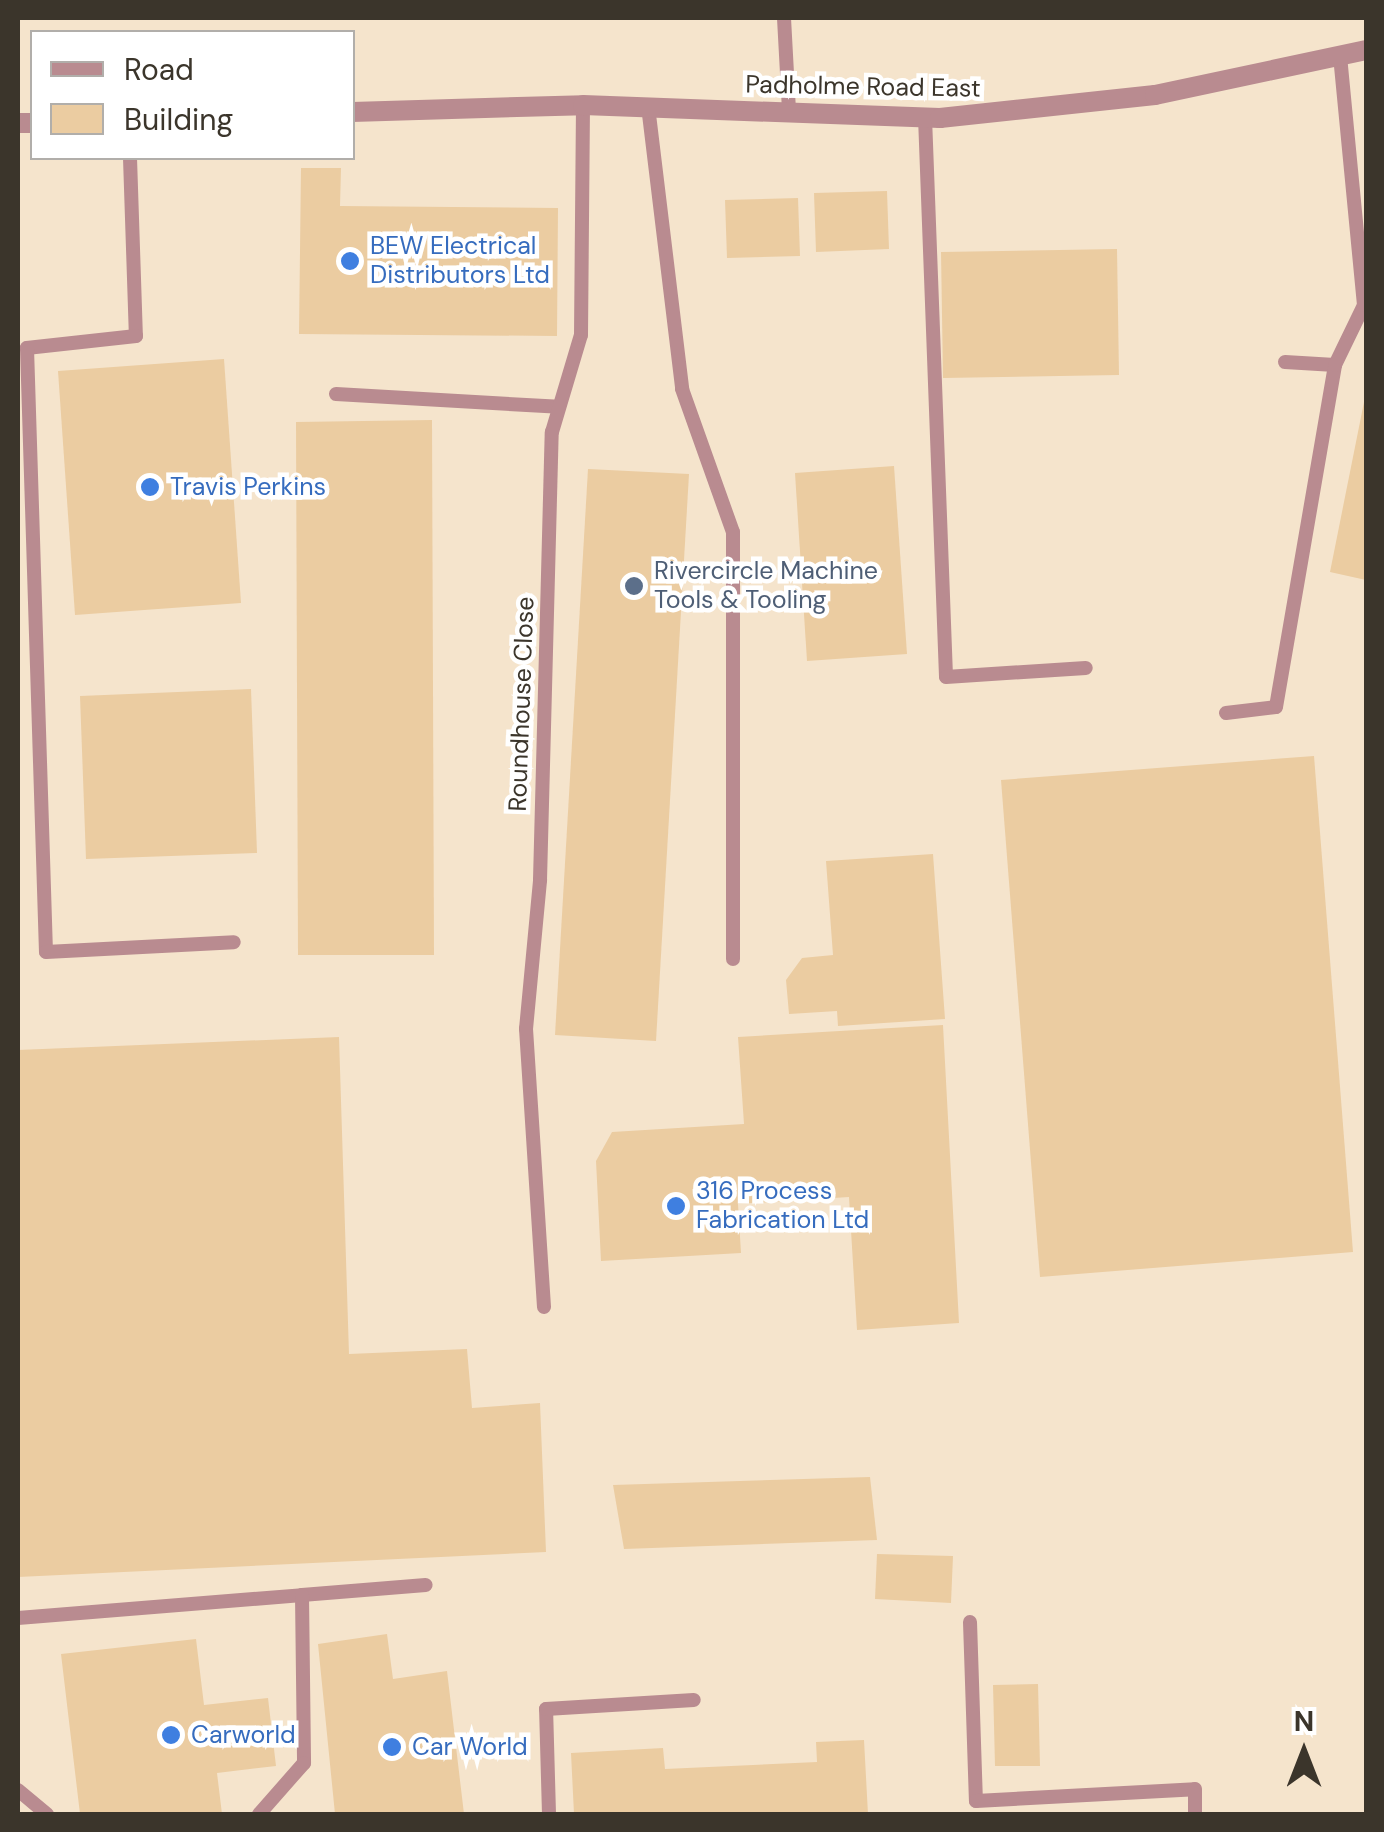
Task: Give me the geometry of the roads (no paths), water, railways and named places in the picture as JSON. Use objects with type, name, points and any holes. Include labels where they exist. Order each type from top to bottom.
[{"type":"street","name":"Padholme Road East","points":[[355,112],[583,105],[925,117],[1155,95],[1366,50]]},
{"type":"lane","points":[[784,18],[788,112]]},
{"type":"lane","points":[[1226,713],[1276,706],[1334,364],[1364,305],[1340,56]]},
{"type":"lane","name":"Roundhouse Close","points":[[544,1306],[526,1028],[559,407],[581,335],[583,105]]},
{"type":"lane","points":[[648,106],[682,389],[733,532],[733,959]]},
{"type":"lane","points":[[925,117],[946,677],[1086,668]]},
{"type":"lane","points":[[130,160],[136,336],[27,348],[46,952],[234,942]]},
{"type":"lane","points":[[1284,362],[1334,364]]},
{"type":"lane","points":[[336,394],[559,407]]},
{"type":"lane","points":[[18,1618],[426,1584]]},
{"type":"lane","points":[[259,1814],[304,1763],[302,1595]]},
{"type":"lane","points":[[970,1622],[976,1801],[1195,1790],[1195,1814]]},
{"type":"lane","points":[[549,1814],[546,1709],[694,1700]]},
{"type":"lane","points":[[18,1790],[47,1814]]},
{"type":"place","name":"BEW Electrical Distributors Ltd","points":[[350,261]]},
{"type":"place","name":"Travis Perkins","points":[[150,487]]},
{"type":"place","name":"Rivercircle Machine Tools & Tooling","points":[[634,586]]},
{"type":"place","name":"316 Process Fabrication Ltd","points":[[676,1206]]},
{"type":"place","name":"Carworld","points":[[171,1735]]},
{"type":"place","name":"Car World","points":[[392,1747]]}]
